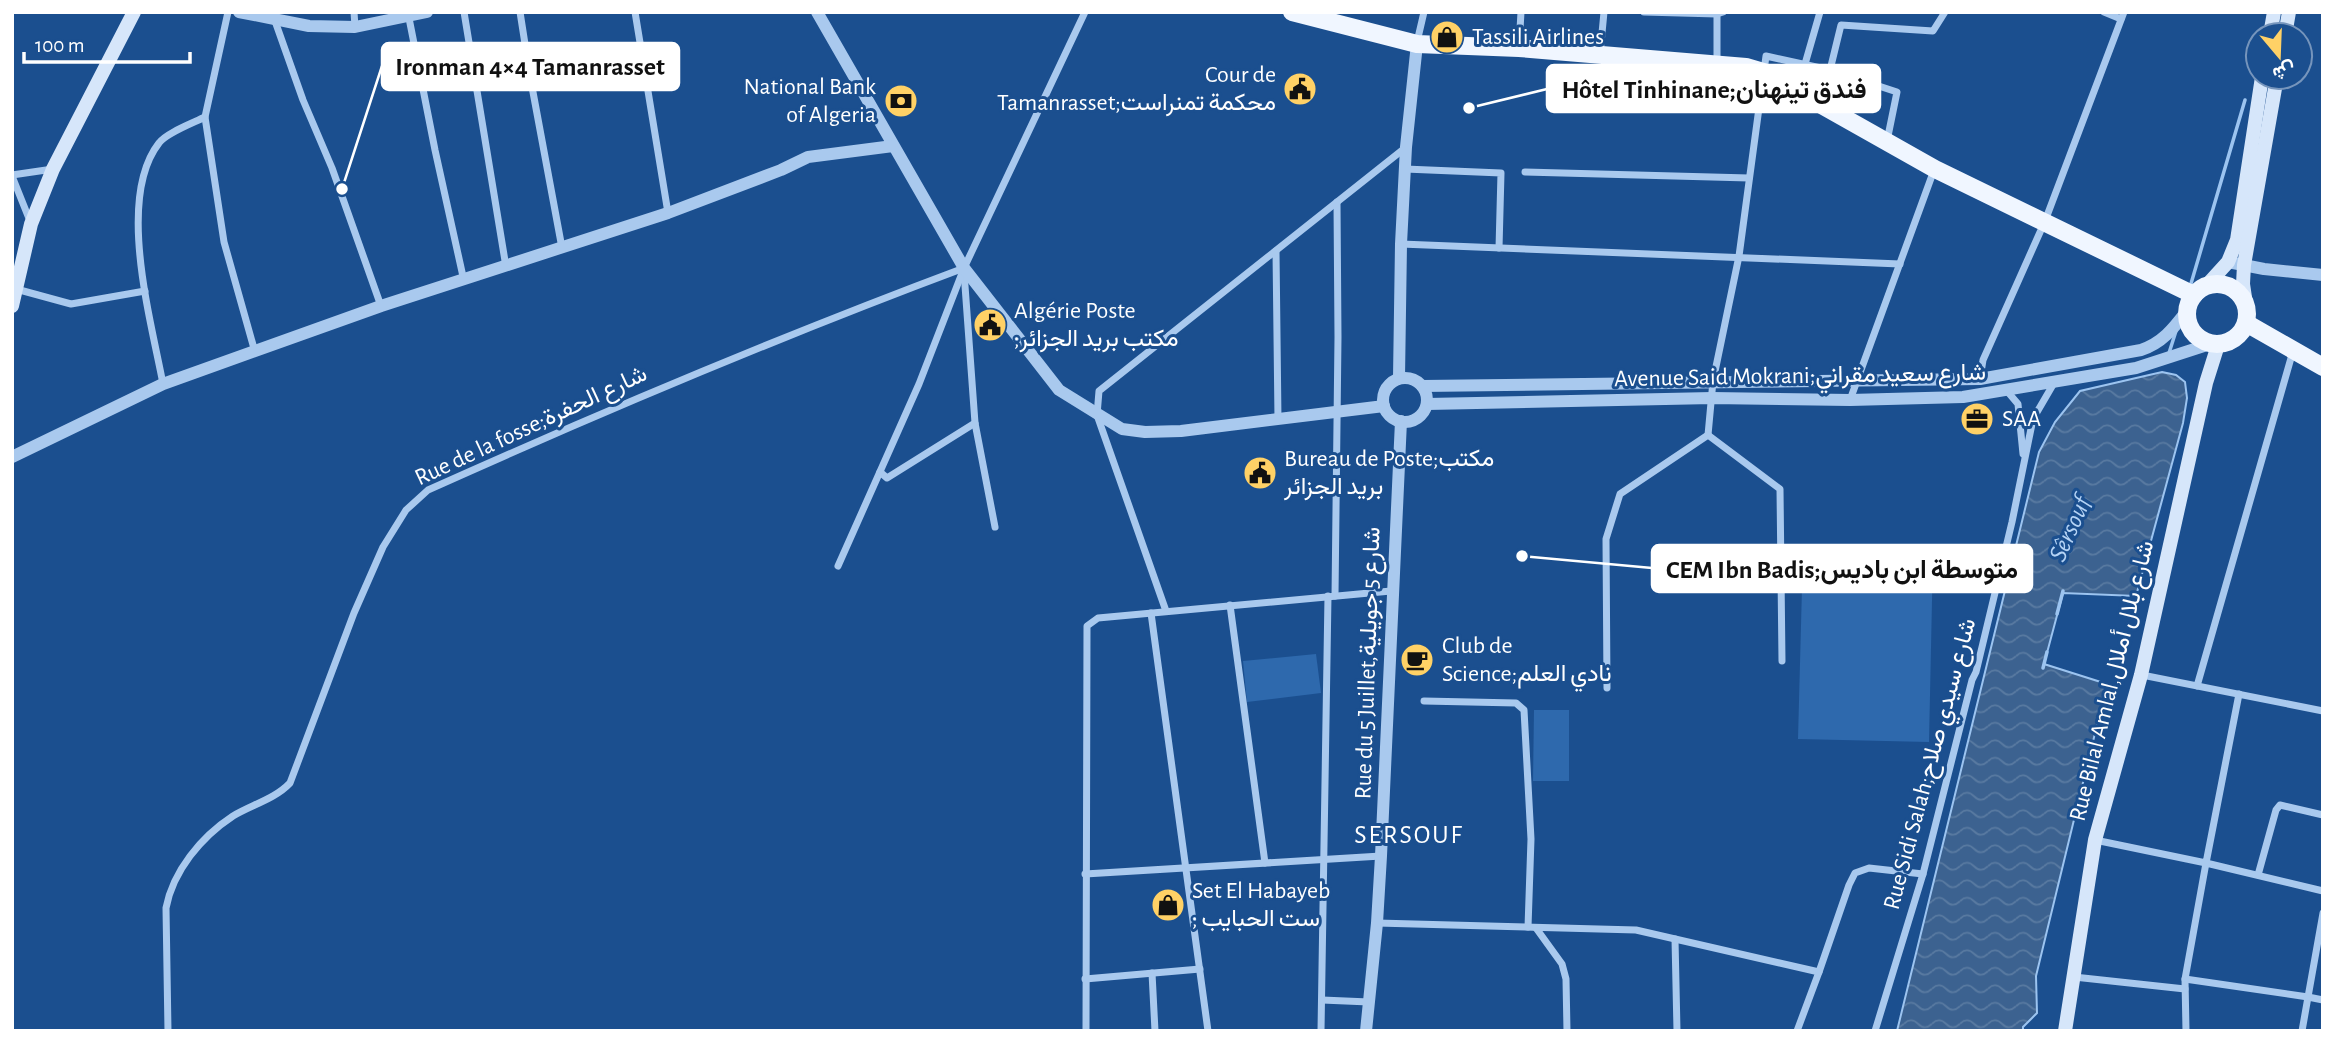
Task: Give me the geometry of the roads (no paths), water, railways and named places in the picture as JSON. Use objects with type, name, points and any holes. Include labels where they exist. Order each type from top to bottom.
[{"type":"main road","points":[[12,306],[16,289],[17,257],[53,169],[134,12]]},
{"type":"main road","points":[[1292,12],[1416,44],[1600,54],[1746,67],[1763,72],[1934,169],[2201,290],[2225,285],[2234,289],[2246,304]]},
{"type":"main road","points":[[2260,91],[2237,240],[2228,262],[2201,290],[2186,312],[2190,330],[2202,341],[2214,345],[2235,338],[2246,323],[2244,265],[2275,91]]},
{"type":"main road","points":[[2246,323],[2323,367]]},
{"type":"main road","name":"Rue Bilal Amlal,شارع بلال أملال","points":[[2065,1031],[2095,840],[2141,675],[2214,345]]},
{"type":"street","points":[[228,12],[205,117],[224,242],[255,352]]},
{"type":"street","points":[[239,12],[309,26],[355,27],[427,12]]},
{"type":"street","points":[[354,12],[355,27]]},
{"type":"street","points":[[464,12],[506,267]]},
{"type":"street","points":[[520,12],[562,248]]},
{"type":"street","points":[[635,12],[668,213]]},
{"type":"street","points":[[817,12],[964,268],[1059,390],[1122,429],[1145,432],[1384,406]]},
{"type":"street","points":[[838,566],[919,384],[964,268],[1085,12]]},
{"type":"street","points":[[1399,378],[1406,148],[1416,44],[1424,12]]},
{"type":"street","points":[[1519,48],[1521,12]]},
{"type":"street","points":[[1600,54],[1604,12]]},
{"type":"street","points":[[1644,12],[1720,13],[1717,64]]},
{"type":"street","points":[[1805,64],[1820,12]]},
{"type":"street","points":[[1830,70],[1840,25],[1933,31],[1945,12]]},
{"type":"street","points":[[1980,379],[1983,360],[2045,221],[2122,15],[2104,12]]},
{"type":"street","points":[[408,14],[464,281]]},
{"type":"street","points":[[275,21],[303,100],[332,168],[381,306]]},
{"type":"street","points":[[1607,688],[1606,539],[1620,494],[1708,435],[1713,381],[1739,256],[1766,56],[1830,70],[1897,92],[1887,142]]},
{"type":"street","points":[[163,384],[145,291],[136,211],[144,169],[160,141],[205,117]]},
{"type":"street","points":[[12,457],[163,384],[381,306],[668,213],[808,158],[893,146]]},
{"type":"street","points":[[1166,611],[1097,415],[1099,391],[1406,148]]},
{"type":"street","points":[[31,224],[12,175],[53,169]]},
{"type":"street","points":[[1405,169],[1501,173],[1499,248]]},
{"type":"street","points":[[1850,400],[1934,169]]},
{"type":"street","points":[[1525,172],[1749,178]]},
{"type":"street","points":[[1321,1031],[1323,860],[1338,412],[1337,202]]},
{"type":"street","points":[[1401,244],[1900,264]]},
{"type":"street","points":[[1276,251],[1278,419]]},
{"type":"street","points":[[2228,262],[2264,270],[2323,275]]},
{"type":"street","points":[[964,268],[975,423],[995,527]]},
{"type":"street","name":"Rue de la fosse;شارع الحفرة","points":[[168,1031],[166,908],[177,876],[188,859],[216,829],[233,816],[280,792],[290,783],[383,547],[416,499],[428,490],[612,407],[818,323],[964,268]]},
{"type":"street","points":[[16,289],[71,304],[145,291]]},
{"type":"street","name":"Avenue Said Mokrani;شارع سعيد مقراني","points":[[1422,386],[1980,379],[2141,350],[2156,345],[2186,312]]},
{"type":"street","name":"Avenue Said Mokrani;شارع سعيد مقراني","points":[[1427,404],[1712,398],[1850,400],[1963,397],[2144,366],[2214,345]]},
{"type":"street","points":[[2197,686],[2293,350]]},
{"type":"street","points":[[1399,378],[1412,379],[1422,386],[1427,404],[1420,416],[1401,422],[1390,416],[1384,406],[1388,386],[1399,378]]},
{"type":"street","name":"Rue Sidi Salah;شارع سيدي صلاح","points":[[1875,1031],[1923,874],[1976,672],[2012,522],[2033,419],[2054,383]]},
{"type":"street","name":"Rue Sidi Salah;شارع سيدي صلاح","points":[[2007,391],[2018,404],[2024,465]]},
{"type":"street","name":"Rue du 5 Juillet,شارع 5 جويلية","points":[[1366,1031],[1381,856],[1391,591],[1401,422]]},
{"type":"street","points":[[880,472],[887,478],[975,423]]},
{"type":"street","points":[[1708,435],[1780,489],[1782,661]]},
{"type":"street","points":[[1086,1031],[1087,626],[1098,618],[1391,591]]},
{"type":"street","points":[[1230,605],[1265,863]]},
{"type":"street","points":[[1151,613],[1208,1031]]},
{"type":"street","points":[[2141,675],[2323,711]]},
{"type":"street","points":[[2186,1031],[2185,979],[2239,694]]},
{"type":"street","points":[[1424,701],[1516,703],[1524,710],[1531,839],[1532,927],[1562,964],[1566,979],[1567,1031]]},
{"type":"street","points":[[2258,875],[2280,804],[2323,815]]},
{"type":"street","points":[[2095,840],[2323,891]]},
{"type":"street","points":[[1085,874],[1381,856]]},
{"type":"street","points":[[1797,1031],[1855,873],[1869,868],[1923,874]]},
{"type":"street","points":[[2302,1031],[2323,913]]},
{"type":"street","points":[[1377,923],[1636,930],[1819,972]]},
{"type":"street","points":[[1675,939],[1677,1031]]},
{"type":"street","points":[[1086,978],[1200,969]]},
{"type":"street","points":[[1152,973],[1155,1031]]},
{"type":"street","points":[[2074,977],[2185,989]]},
{"type":"street","points":[[2185,979],[2323,1000]]},
{"type":"street","points":[[1322,1000],[1368,1002]]},
{"type":"water","points":[[2162,372],[2176,375],[2185,382],[2187,398],[2183,423],[2136,596],[2063,593],[2044,664],[2107,684],[2036,976],[2037,1013],[2023,1027],[2023,1031],[1897,1031],[2039,452],[2055,422],[2080,391]]},
{"type":"waterway","name":"Sêrsouf","points":[[2190,287],[2245,100]]},
{"type":"waterway","name":"Sêrsouf","points":[[2169,353],[2176,331]]},
{"type":"waterway","name":"Sêrsouf","points":[[2057,614],[2063,591]]},
{"type":"waterway","name":"Sêrsouf","points":[[2043,668],[2047,652]]},
{"type":"place","name":"Tassili Airlines","points":[[1447,37]]},
{"type":"place","name":"Cour de Tamanrasset;محكمة تمنراست","points":[[1300,89]]},
{"type":"place","name":"National Bank of Algeria","points":[[901,101]]},
{"type":"place","name":"Hôtel Tinhinane;فندق تينهنان","points":[[1469,108]]},
{"type":"place","name":"Ironman 4×4 Tamanrasset","points":[[342,189]]},
{"type":"place","name":"Algérie Poste ;مكتب بريد الجزائر","points":[[990,325]]},
{"type":"place","name":"SAA","points":[[1977,419]]},
{"type":"place","name":"Bureau de Poste;مكتب بريد الجزائر","points":[[1260,473]]},
{"type":"place","name":"CEM Ibn Badis;متوسطة ابن باديس","points":[[1522,556]]},
{"type":"place","name":"Club de Science;نادي العلم","points":[[1417,660]]},
{"type":"place","name":"Set El Habayeb ; ست الحبايب","points":[[1168,905]]},
{"type":"district","name":"SERSOUF","points":[[1409,835]]}]
